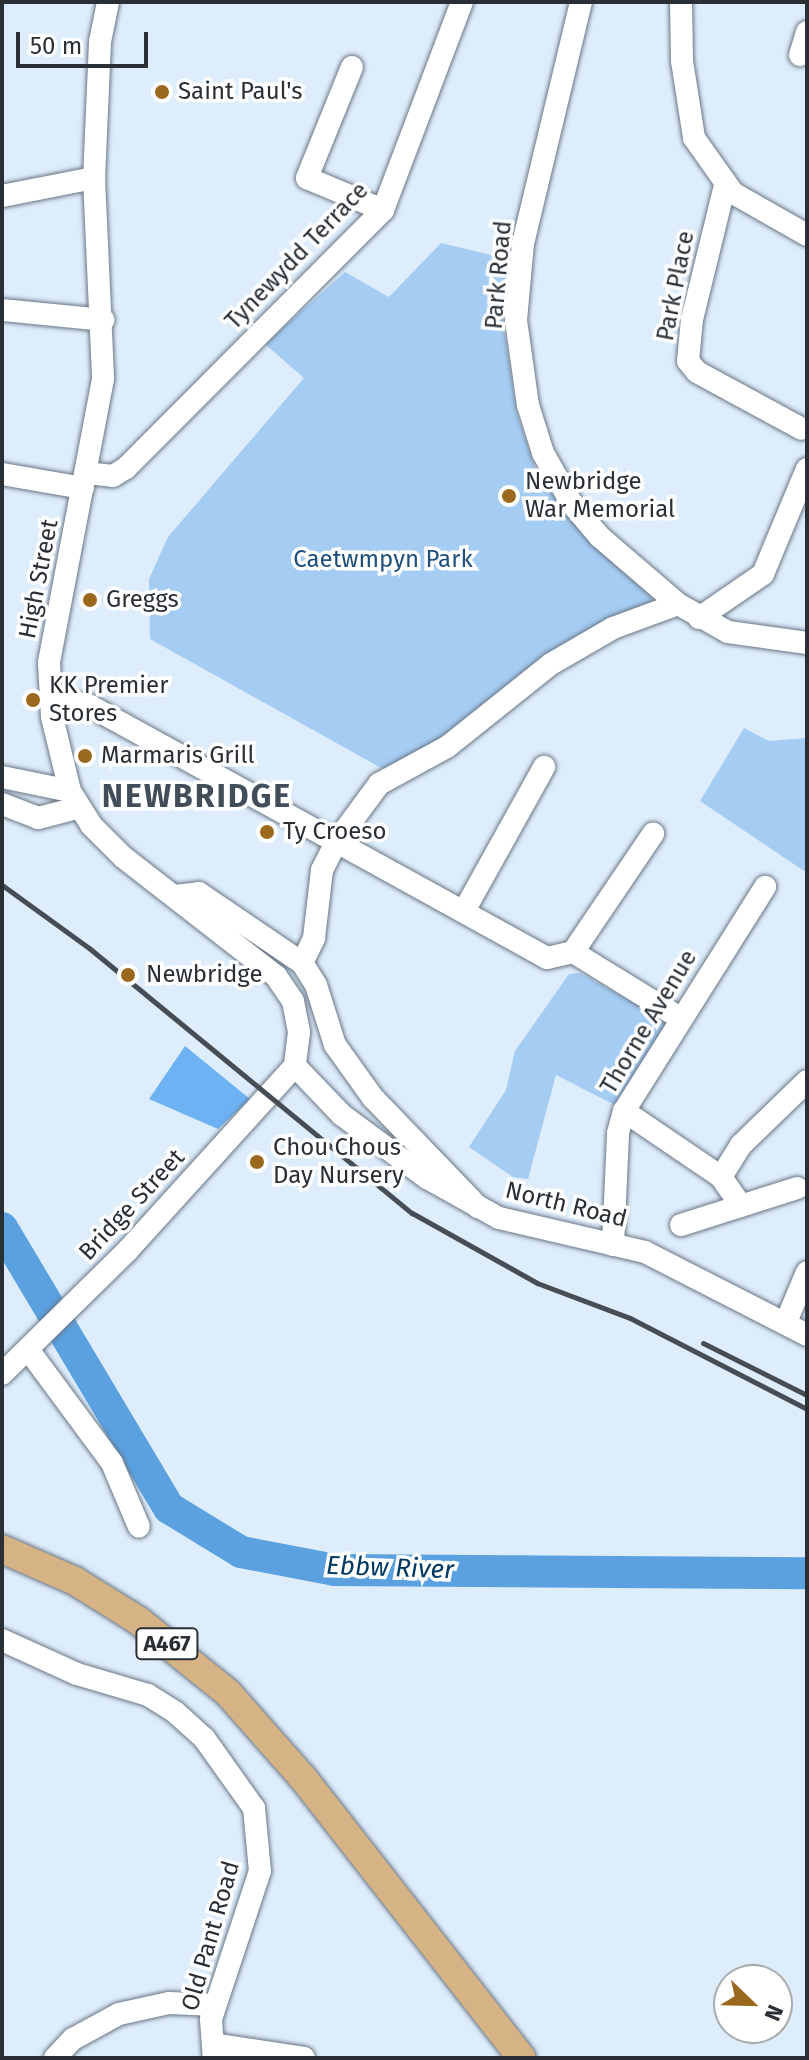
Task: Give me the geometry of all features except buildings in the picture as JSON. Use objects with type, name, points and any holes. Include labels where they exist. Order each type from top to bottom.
[{"type":"main road","name":"A467","points":[[2,1549],[75,1581],[139,1621],[228,1693],[303,1778],[522,2058]]},
{"type":"street","name":"High Street","points":[[74,800],[49,698],[49,663],[103,379],[104,320],[94,178],[100,42],[108,2]]},
{"type":"street","name":"Tynewydd Terrace","points":[[2,474],[84,481],[113,476],[126,468],[383,210],[462,2]]},
{"type":"street","name":"Park Road","points":[[581,2],[523,243],[516,320],[528,405],[543,453],[572,504],[623,559],[678,604],[728,632],[807,643]]},
{"type":"street","points":[[681,2],[682,61],[694,138],[725,185],[807,235]]},
{"type":"street","points":[[800,55],[807,32]]},
{"type":"street","points":[[352,67],[307,178],[383,210]]},
{"type":"street","points":[[2,196],[94,178]]},
{"type":"street","name":"Park Place","points":[[725,185],[692,319],[688,361],[697,372],[802,429]]},
{"type":"street","points":[[2,310],[104,320]]},
{"type":"street","points":[[699,618],[763,574],[807,469]]},
{"type":"street","points":[[302,963],[314,938],[322,870],[337,841],[379,784],[447,747],[551,664],[613,628],[678,604]]},
{"type":"street","points":[[49,698],[90,706],[547,958],[573,952],[653,834]]},
{"type":"street","points":[[464,911],[544,767]]},
{"type":"street","points":[[2,777],[74,800],[123,857],[276,976],[293,1001],[299,1032],[295,1066]]},
{"type":"street","points":[[2,804],[38,818],[74,800]]},
{"type":"street","name":"Thorne Avenue","points":[[613,1245],[618,1133],[624,1111],[765,887]]},
{"type":"street","points":[[175,896],[199,893],[302,963],[346,1064],[478,1207]]},
{"type":"street","points":[[573,952],[680,1018]]},
{"type":"street","name":"North Road","points":[[295,1066],[342,1115],[427,1178],[478,1207],[499,1218],[645,1252],[807,1335]]},
{"type":"street","name":"Bridge Street","points":[[2,1374],[36,1346],[86,1294],[295,1066]]},
{"type":"street","points":[[721,1177],[741,1145],[807,1081]]},
{"type":"street","points":[[624,1111],[721,1177],[741,1206]]},
{"type":"street","points":[[681,1225],[797,1188]]},
{"type":"street","points":[[786,1322],[807,1272]]},
{"type":"street","points":[[36,1346],[112,1463],[139,1527]]},
{"type":"street","name":"Old Pant Road","points":[[3,1642],[77,1674],[148,1695],[175,1712],[204,1738],[254,1808],[260,1871],[215,2005],[213,2051]]},
{"type":"street","points":[[55,2058],[73,2039],[119,2014],[169,2003],[215,2005]]},
{"type":"street","points":[[213,2051],[304,2058]]},
{"type":"green space","name":"Caetwmpyn Park","points":[[441,243],[508,259],[503,323],[517,414],[535,467],[565,512],[650,589],[653,607],[448,736],[383,769],[150,639],[149,579],[168,537],[304,378],[265,344],[345,272],[389,297]]},
{"type":"green space","points":[[744,728],[769,741],[807,738],[807,873],[700,801]]},
{"type":"green space","points":[[580,973],[668,1022],[617,1106],[556,1075],[528,1179],[513,1177],[469,1147],[506,1090],[515,1051],[569,974]]},
{"type":"shaded area","points":[[185,1046],[250,1099],[218,1129],[149,1099]]},
{"type":"waterway","name":"Ebbw River","points":[[2,1228],[169,1508],[241,1552],[335,1570],[807,1573]]},
{"type":"railway","points":[[2,885],[89,948],[412,1213],[537,1283],[630,1318],[807,1409]]},
{"type":"railway","points":[[703,1343],[807,1395]]},
{"type":"place","name":"Saint Paul's","points":[[162,92]]},
{"type":"place","name":"Newbridge War Memorial","points":[[509,496]]},
{"type":"place","name":"Greggs","points":[[90,600]]},
{"type":"place","name":"KK Premier Stores","points":[[33,700]]},
{"type":"place","name":"Marmaris Grill","points":[[85,756]]},
{"type":"place","name":"Ty Croeso","points":[[267,832]]},
{"type":"place","name":"Newbridge","points":[[128,975]]},
{"type":"place","name":"Chou Chous Day Nursery","points":[[257,1162]]},
{"type":"district","name":"NEWBRIDGE","points":[[197,796]]}]
